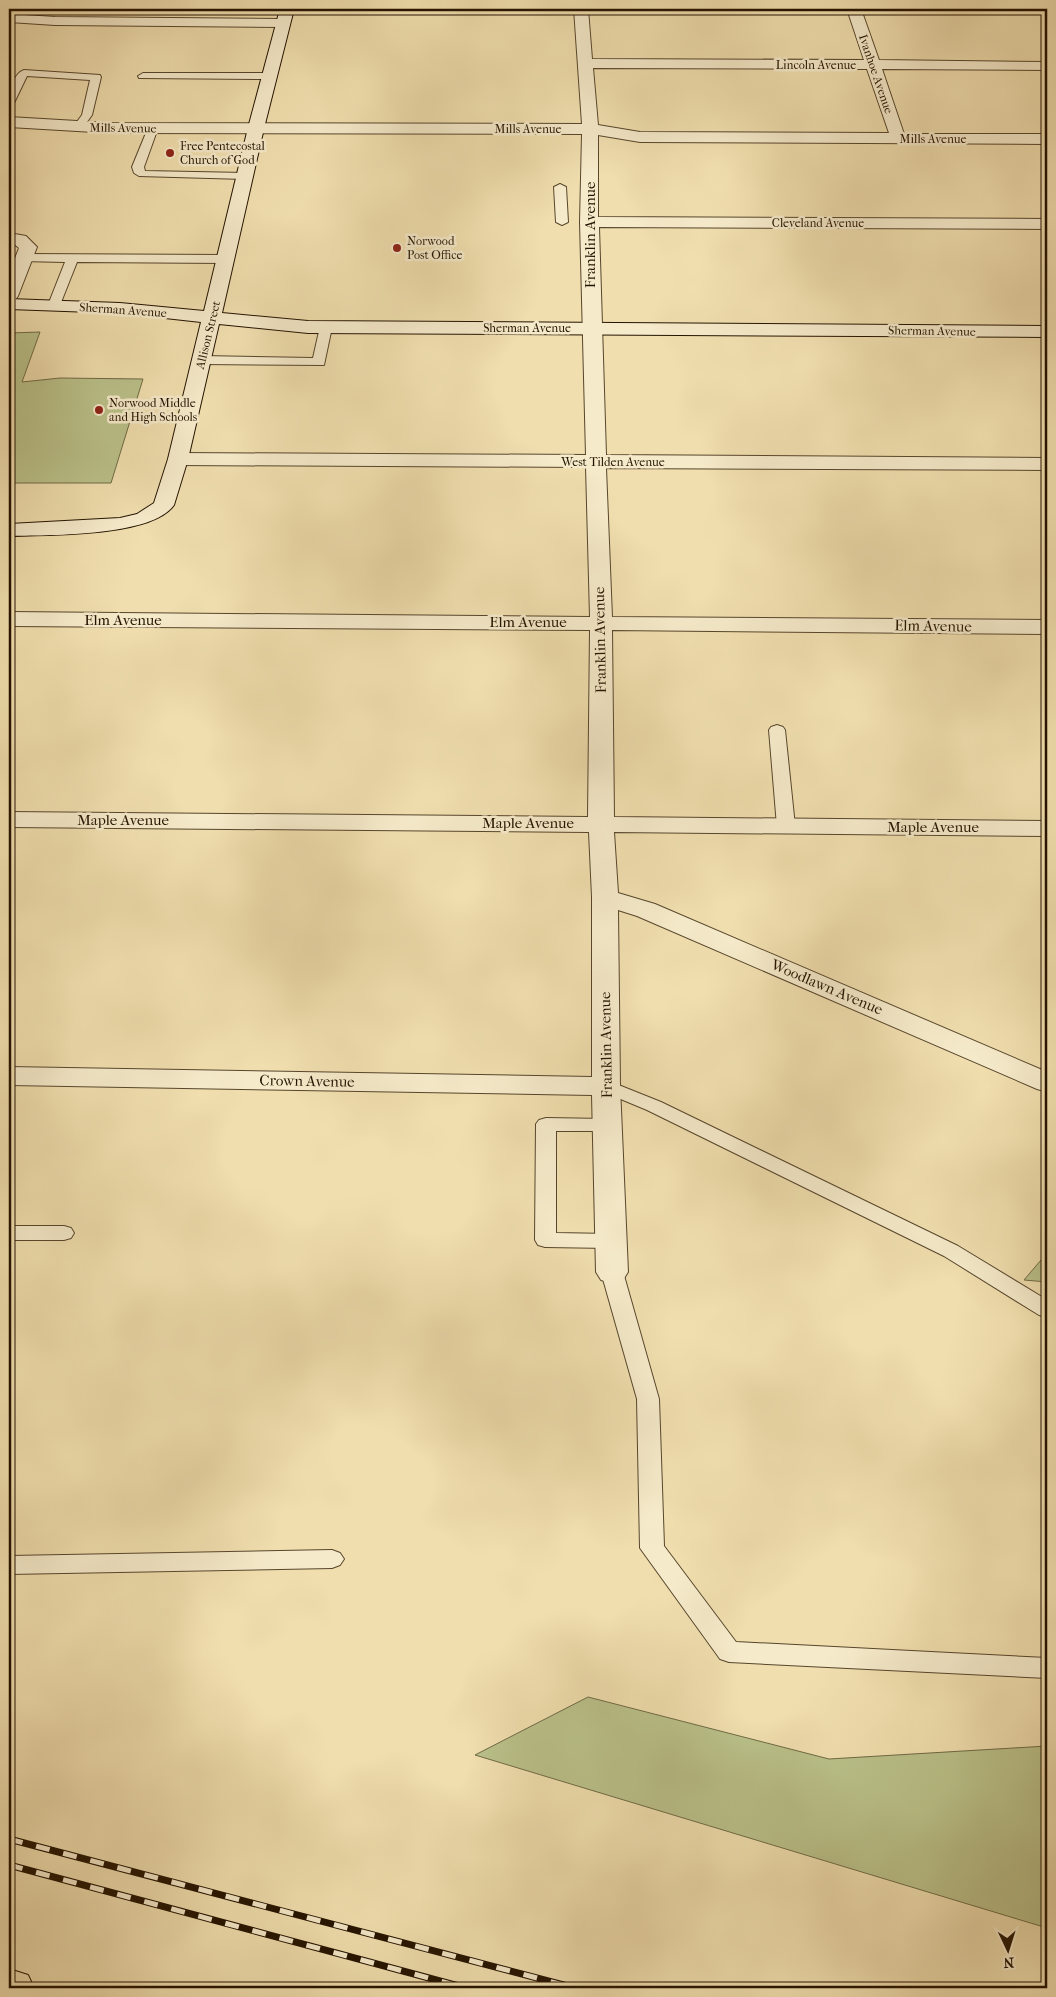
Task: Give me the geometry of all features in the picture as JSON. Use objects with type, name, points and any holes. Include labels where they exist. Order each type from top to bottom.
[{"type":"highway","points":[[9,1987],[14,1988]]},
{"type":"street","name":"Franklin Avenue","points":[[581,9],[590,129],[591,328],[601,623],[601,823],[605,897],[606,1086],[612,1272]]},
{"type":"street","name":"Ivanhoe Avenue","points":[[854,9],[898,138]]},
{"type":"street","points":[[9,18],[55,21],[285,16]]},
{"type":"street","name":"Allison Street","points":[[9,530],[120,524],[144,518],[156,512],[164,505],[178,459],[256,128],[285,16]]},
{"type":"street","name":"Lincoln Avenue","points":[[585,63],[1047,66]]},
{"type":"street","name":"Mills Avenue","points":[[9,122],[78,127],[153,128],[590,129],[640,137],[1047,140]]},
{"type":"street","name":"Cleveland Avenue","points":[[589,222],[1047,224]]},
{"type":"street","points":[[9,238],[20,240],[28,247],[9,296]]},
{"type":"street","name":"Sherman Avenue","points":[[9,304],[120,308],[212,318],[326,327],[1047,332]]},
{"type":"street","name":"West Tilden Avenue","points":[[178,459],[1047,464]]},
{"type":"street","name":"Elm Avenue","points":[[9,619],[1047,627]]},
{"type":"street","name":"Maple Avenue","points":[[9,820],[601,823],[1047,828]]},
{"type":"street","name":"Woodlawn Avenue","points":[[605,897],[646,910],[1047,1082]]},
{"type":"street","name":"Crown Avenue","points":[[9,1076],[606,1086]]},
{"type":"lane","points":[[9,103],[20,70],[96,76],[87,115],[78,127]]},
{"type":"lane","points":[[143,76],[269,76]]},
{"type":"lane","points":[[153,128],[138,171],[152,175],[245,176]]},
{"type":"lane","points":[[560,187],[562,222]]},
{"type":"lane","points":[[24,258],[226,259]]},
{"type":"lane","points":[[54,306],[72,258]]},
{"type":"lane","points":[[202,360],[319,362],[326,327]]},
{"type":"lane","points":[[777,730],[786,826]]},
{"type":"lane","points":[[606,1086],[654,1106],[951,1251],[1047,1310]]},
{"type":"lane","points":[[607,1125],[546,1124],[545,1240],[610,1241]]},
{"type":"lane","points":[[9,1233],[64,1233]]},
{"type":"lane","points":[[612,1272],[648,1399],[652,1548],[729,1652],[1047,1668]]},
{"type":"lane","points":[[9,1565],[332,1559]]},
{"type":"green space","points":[[40,332],[22,382],[60,378],[143,379],[111,483],[9,483],[9,333]]},
{"type":"green space","points":[[1047,1253],[1047,1282],[1024,1280]]},
{"type":"green space","points":[[588,1697],[829,1759],[1047,1746],[1047,1928],[475,1755]]},
{"type":"railway","points":[[9,1839],[575,1988]]},
{"type":"railway","points":[[9,1865],[466,1988]]},
{"type":"place","name":"Free Pentecostal Church of God","points":[[170,153]]},
{"type":"place","name":"Norwood Post Office","points":[[397,248]]},
{"type":"place","name":"Norwood Middle and High Schools","points":[[99,410]]}]
